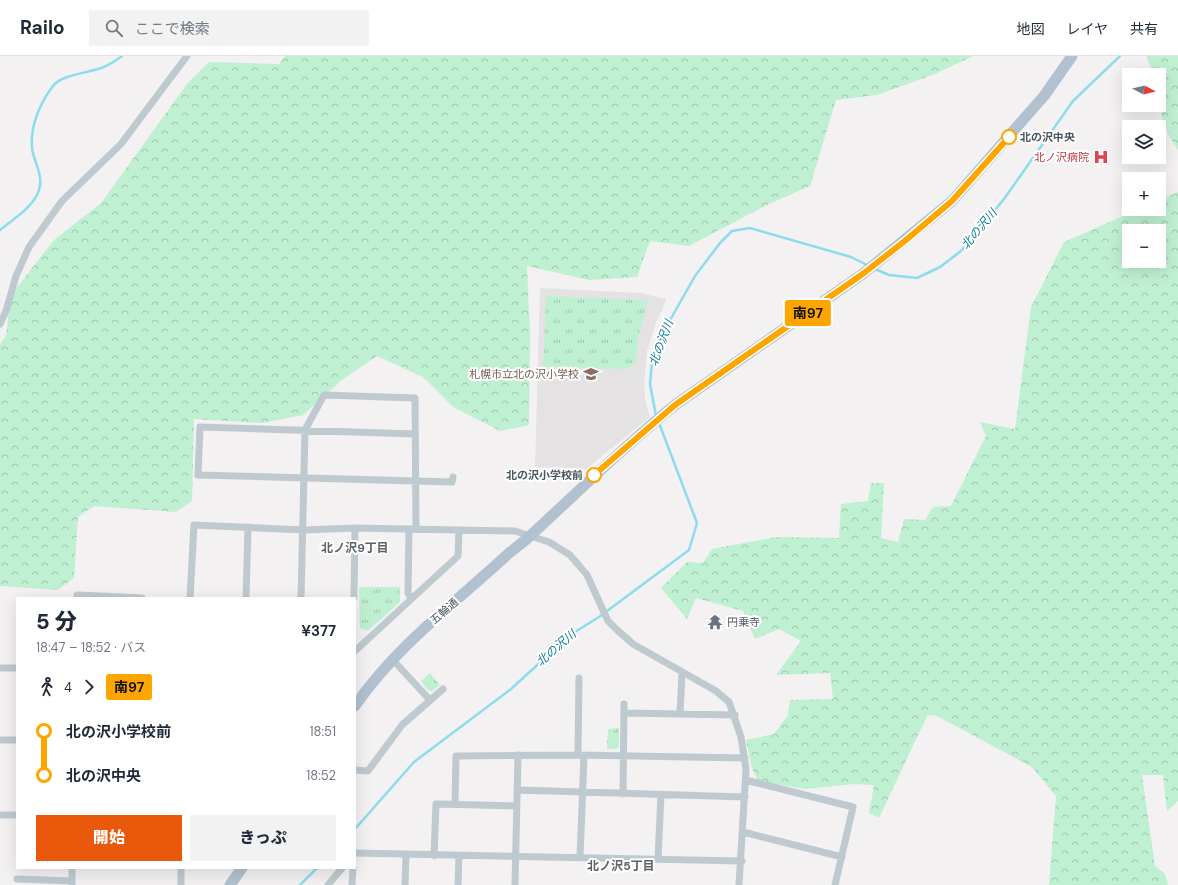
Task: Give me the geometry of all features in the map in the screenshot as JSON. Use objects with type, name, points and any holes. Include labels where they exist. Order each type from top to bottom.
[{"type":"main road","name":"五輪通","points":[[356,705],[393,660],[424,629],[531,536],[604,464],[647,427],[864,273],[952,201],[1044,96],[1072,56]]},
{"type":"main road","points":[[230,885],[241,869]]},
{"type":"street","points":[[0,324],[6,311],[16,276],[29,247],[62,201],[121,144],[187,56]]},
{"type":"street","points":[[301,597],[304,530],[305,430],[324,395],[415,398],[415,480],[408,593],[412,598]]},
{"type":"street","points":[[415,434],[200,427],[198,475],[452,482],[453,477]]},
{"type":"street","points":[[190,597],[194,525],[304,530],[355,528],[515,531],[549,542],[570,555],[587,575],[608,621],[633,644],[716,691],[729,702],[735,715],[745,758],[746,780],[742,861],[739,885]]},
{"type":"street","points":[[246,597],[248,528]]},
{"type":"street","points":[[354,597],[355,528]]},
{"type":"street","points":[[356,647],[458,556],[459,530]]},
{"type":"street","points":[[77,597],[77,595],[120,597]]},
{"type":"street","points":[[393,660],[430,699]]},
{"type":"street","points":[[0,668],[16,668]]},
{"type":"street","points":[[680,714],[682,673]]},
{"type":"street","points":[[579,678],[583,792],[580,856]]},
{"type":"street","points":[[356,770],[368,771],[402,725],[443,689]]},
{"type":"street","points":[[622,794],[624,704]]},
{"type":"street","points":[[624,713],[735,715]]},
{"type":"street","points":[[0,740],[16,740]]},
{"type":"street","points":[[455,804],[456,756],[624,755],[745,758]]},
{"type":"street","points":[[515,885],[518,756]]},
{"type":"street","points":[[746,780],[853,807],[835,885]]},
{"type":"street","points":[[517,790],[745,797]]},
{"type":"street","points":[[658,859],[661,795]]},
{"type":"street","points":[[434,856],[436,804],[517,806]]},
{"type":"street","points":[[0,815],[16,815]]},
{"type":"street","points":[[743,832],[842,857]]},
{"type":"street","points":[[356,853],[434,856],[580,856],[742,861]]},
{"type":"street","points":[[404,885],[406,855]]},
{"type":"street","points":[[458,885],[459,856]]},
{"type":"street","points":[[17,879],[72,883],[72,869]]},
{"type":"street","points":[[181,869],[181,885]]},
{"type":"street","points":[[328,885],[341,869]]},
{"type":"street","points":[[352,885],[353,869]]},
{"type":"shaded area","name":"札幌市立北の沢小学校","points":[[540,288],[641,293],[666,299],[656,322],[647,351],[644,383],[645,400],[650,417],[586,469],[535,467]]},
{"type":"green space","points":[[285,56],[973,56],[935,74],[877,95],[836,100],[810,186],[767,205],[689,246],[650,241],[637,277],[589,280],[527,266],[530,334],[529,425],[500,431],[453,407],[423,377],[377,356],[342,380],[303,415],[262,423],[194,419],[192,501],[176,512],[94,506],[78,517],[74,578],[58,590],[0,586],[0,344],[6,336],[11,295],[54,240],[101,203],[187,84],[209,62],[279,64]]},
{"type":"green space","points":[[1146,56],[1178,56],[1178,150],[1167,132],[1166,120],[1163,120],[1162,112],[1166,112],[1166,68],[1151,68]]},
{"type":"green space","points":[[1178,192],[1178,801],[1167,811],[1163,775],[1142,775],[1155,866],[1165,874],[1168,885],[1049,885],[1056,796],[1032,767],[935,715],[927,716],[879,818],[869,813],[874,785],[854,784],[805,789],[758,781],[752,768],[746,740],[774,734],[788,715],[790,700],[833,699],[830,673],[776,675],[801,641],[779,629],[755,639],[743,611],[696,598],[687,619],[661,588],[687,562],[703,563],[712,549],[776,537],[839,538],[841,504],[868,501],[871,483],[884,483],[881,538],[898,542],[904,519],[925,520],[933,507],[951,506],[986,436],[980,422],[1015,429],[1031,307],[1064,242],[1123,216],[1166,216],[1166,197]]},
{"type":"green space","points":[[546,296],[647,300],[645,314],[638,338],[636,363],[626,369],[543,367]]},
{"type":"green space","points":[[359,587],[400,587],[400,602],[368,631],[360,628]]},
{"type":"green space","points":[[430,673],[440,685],[432,691],[428,690],[421,681]]},
{"type":"green space","points":[[619,728],[619,747],[616,749],[607,749],[608,729]]},
{"type":"waterway","points":[[0,230],[30,205],[37,195],[40,177],[33,154],[32,140],[34,123],[40,107],[48,93],[57,82],[69,76],[104,67],[122,56]]},
{"type":"waterway","name":"北の沢川","points":[[875,269],[889,275],[917,278],[940,267],[961,251],[1004,199],[1073,101],[1120,56]]},
{"type":"waterway","name":"北の沢川","points":[[656,416],[650,384],[652,362],[665,329],[695,276],[720,243],[732,231],[750,228],[851,257],[867,265]]},
{"type":"waterway","name":"北の沢川","points":[[356,828],[414,762],[511,689],[570,635],[599,617],[689,550],[697,523],[659,423]]},
{"type":"waterway","name":"北の沢川","points":[[300,885],[316,869]]},
{"type":"bus line","name":"南97","points":[[594,475],[604,464],[675,405],[864,273],[906,240],[952,201],[1009,137]]},
{"type":"place","name":"北の沢中央","points":[[1009,137]]},
{"type":"place","name":"北ノ沢病院","points":[[1101,157]]},
{"type":"place","name":"札幌市立北の沢小学校","points":[[591,374]]},
{"type":"place","name":"北の沢小学校前","points":[[594,475]]},
{"type":"place","name":"円乗寺","points":[[715,622]]},
{"type":"district","name":"北ノ沢9丁目","points":[[355,548]]},
{"type":"district","name":"北ノ沢5丁目","points":[[621,866]]}]
